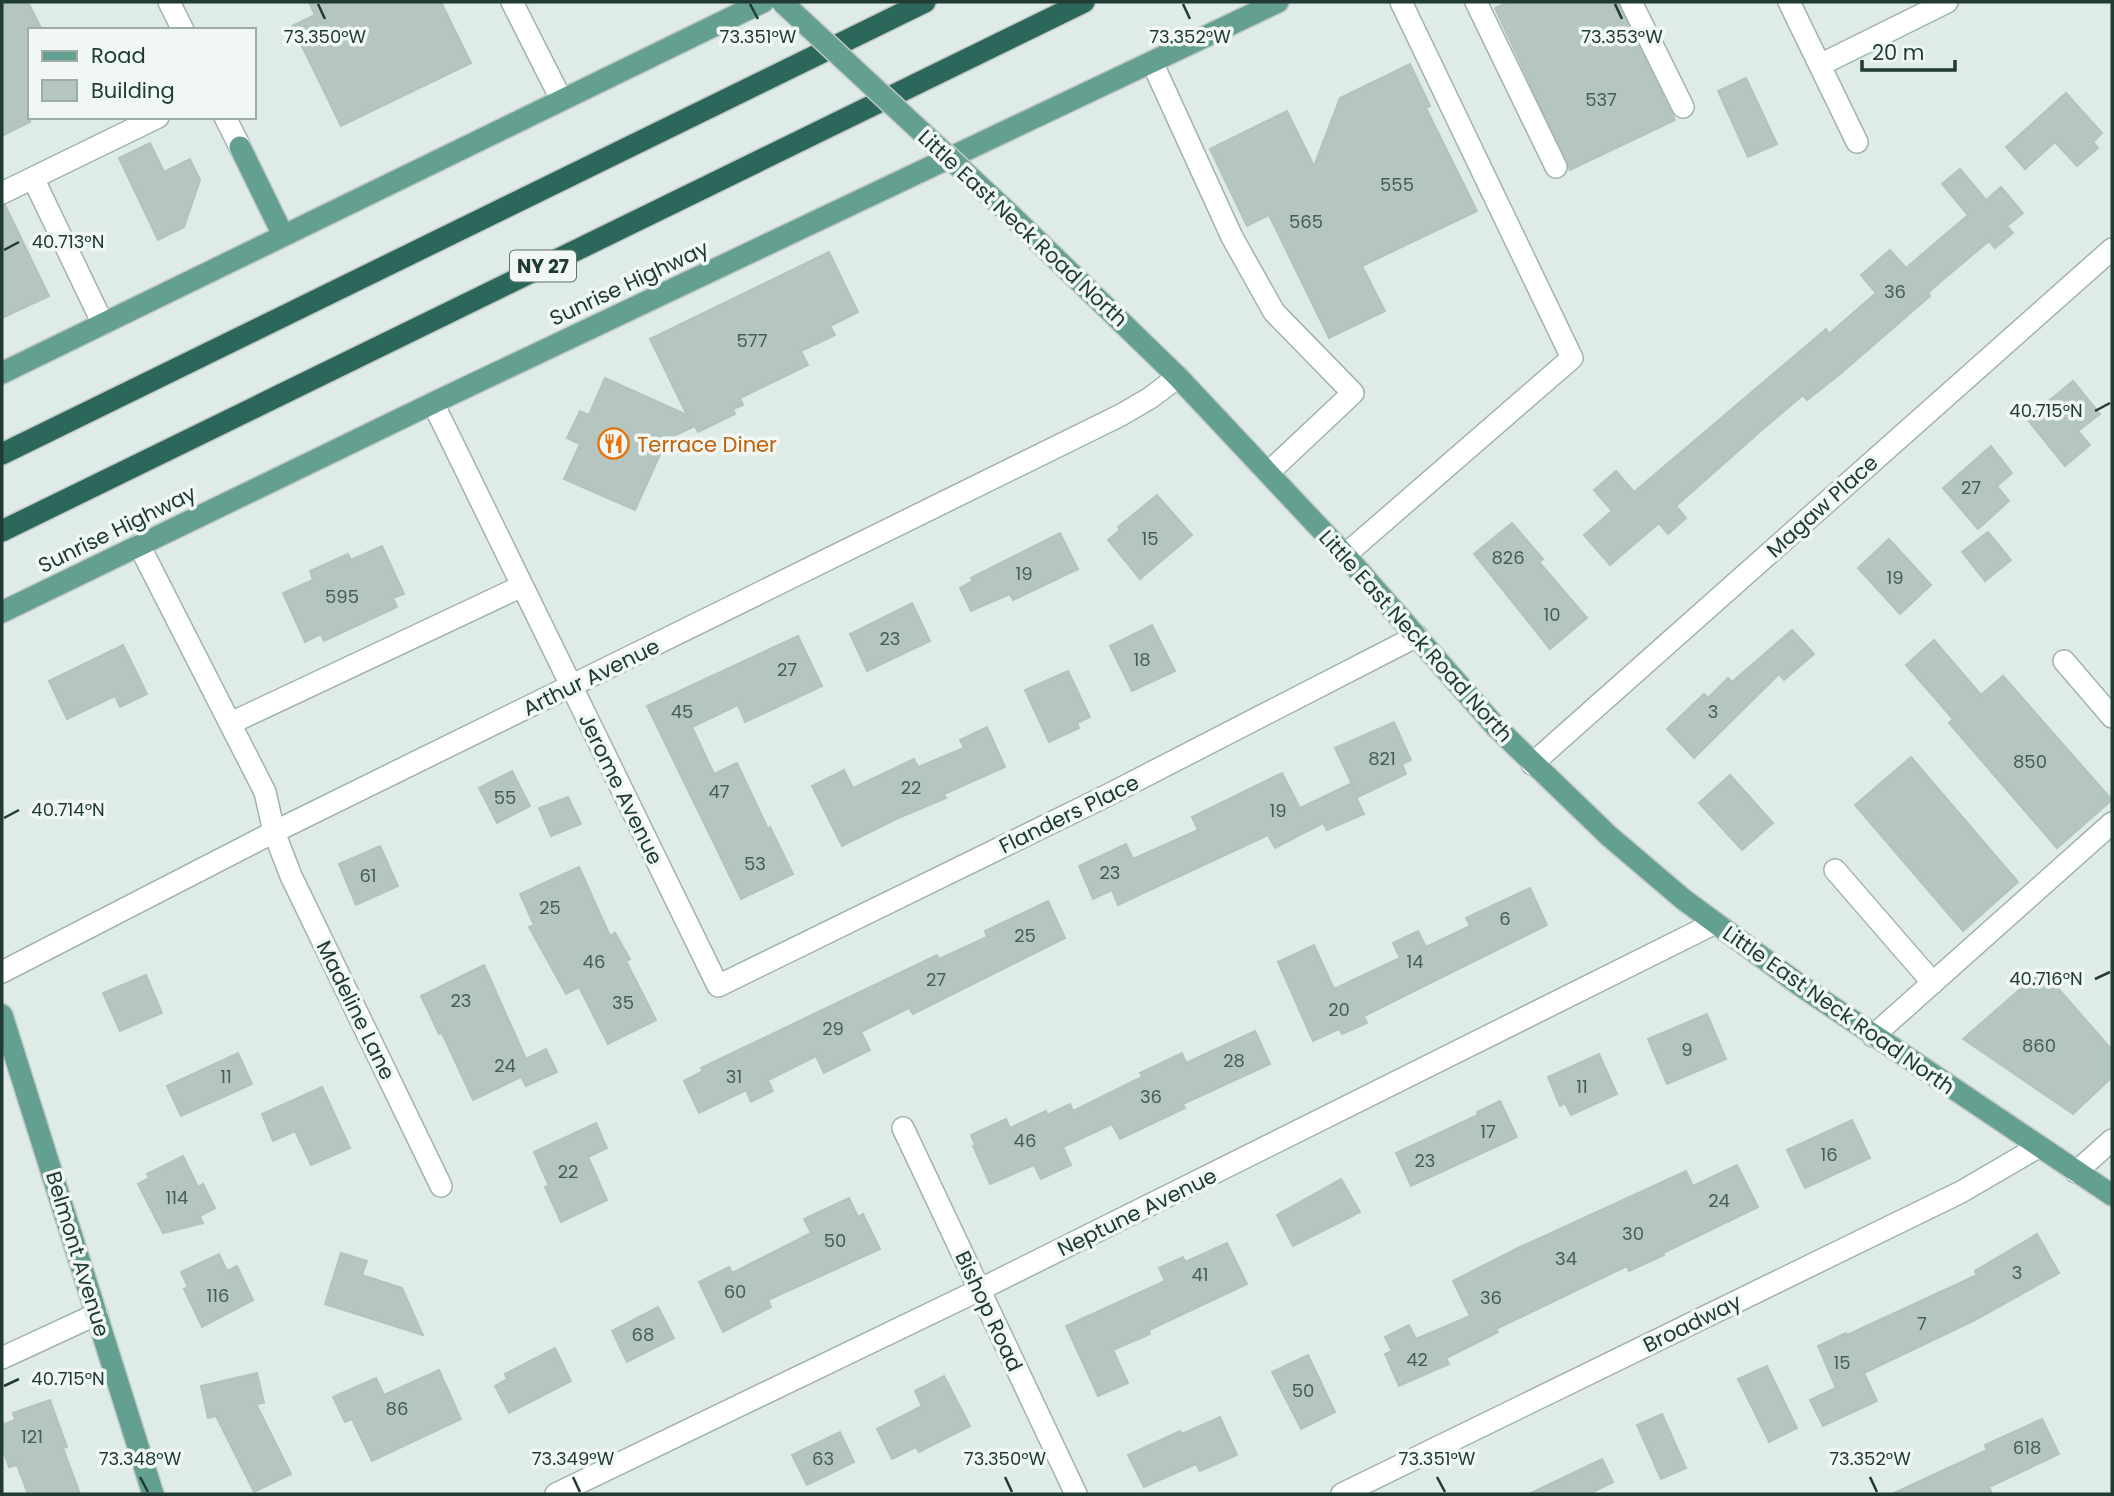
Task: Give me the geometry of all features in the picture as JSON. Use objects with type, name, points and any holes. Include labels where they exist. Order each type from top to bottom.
[{"type":"highway","points":[[2,454],[925,2]]},
{"type":"highway","name":"NY 27","points":[[2,531],[1084,2]]},
{"type":"main road","points":[[2,373],[763,2]]},
{"type":"main road","name":"Little East Neck Road North","points":[[782,2],[1013,217],[1178,377],[1345,555],[1471,699],[1532,764],[1609,836],[1715,923],[1873,1036],[2112,1195]]},
{"type":"main road","name":"Sunrise Highway","points":[[2,612],[433,403],[1278,2]]},
{"type":"main road","points":[[240,147],[283,234]]},
{"type":"main road","name":"Belmont Avenue","points":[[2,1015],[153,1494]]},
{"type":"street","points":[[169,2],[182,28]]},
{"type":"street","points":[[512,2],[561,99]]},
{"type":"street","points":[[1345,555],[1572,358],[1401,2]]},
{"type":"street","points":[[1476,2],[1556,167]]},
{"type":"street","points":[[1631,2],[1683,107]]},
{"type":"street","points":[[1789,2],[1857,142]]},
{"type":"street","points":[[1820,65],[1947,2]]},
{"type":"street","points":[[1152,62],[1231,237],[1274,313],[1353,393],[1269,472]]},
{"type":"street","points":[[2,193],[154,119]]},
{"type":"street","points":[[226,119],[240,147]]},
{"type":"street","points":[[33,178],[103,324]]},
{"type":"street","name":"Magaw Place","points":[[1532,764],[2112,249]]},
{"type":"street","name":"Arthur Avenue","points":[[2,972],[274,832],[1121,415],[1178,377]]},
{"type":"street","name":"Jerome Avenue","points":[[433,403],[718,986]]},
{"type":"street","name":"Madeline Lane","points":[[139,545],[265,792],[274,832],[291,876],[440,1186]]},
{"type":"street","points":[[231,723],[522,586]]},
{"type":"street","name":"Flanders Place","points":[[718,986],[1106,796],[1417,636]]},
{"type":"street","points":[[2064,661],[2112,716]]},
{"type":"street","points":[[1873,1036],[2112,823]]},
{"type":"street","points":[[1835,870],[1933,983]]},
{"type":"street","name":"Neptune Avenue","points":[[556,1494],[979,1290],[1715,923]]},
{"type":"street","name":"Bishop Road","points":[[903,1128],[1076,1494]]},
{"type":"street","points":[[2076,1172],[2112,1140]]},
{"type":"street","name":"Broadway","points":[[1342,1494],[1961,1192],[2038,1147]]},
{"type":"street","points":[[2,1358],[97,1314]]},
{"type":"building","points":[[2,2],[28,2],[41,28],[28,28],[30,122],[2,136]]},
{"type":"building","points":[[309,2],[441,2],[471,63],[341,126],[292,26],[315,15]]},
{"type":"building","points":[[1509,2],[1618,2],[1675,120],[1570,170],[1495,8]]},
{"type":"building","points":[[1410,64],[1430,106],[1426,108],[1477,211],[1362,266],[1385,311],[1329,338],[1269,215],[1247,226],[1210,149],[1287,111],[1314,166],[1340,98]]},
{"type":"building","points":[[1746,78],[1777,144],[1748,157],[1718,91]]},
{"type":"building","points":[[2066,93],[2102,133],[2093,142],[2098,148],[2077,166],[2055,142],[2025,169],[2006,147]]},
{"type":"building","points":[[150,143],[164,172],[190,159],[200,180],[184,227],[158,240],[119,158]]},
{"type":"building","points":[[1960,169],[1986,200],[2001,187],[2023,213],[2007,226],[2013,233],[1995,248],[1989,241],[1840,374],[1807,400],[1803,395],[1763,429],[1676,506],[1686,518],[1668,534],[1659,523],[1610,565],[1584,535],[1612,511],[1594,490],[1616,471],[1634,492],[1826,329],[1829,334],[1876,293],[1861,275],[1890,250],[1906,268],[1968,215],[1942,184]]},
{"type":"building","points":[[5,205],[49,296],[2,318],[2,206]]},
{"type":"building","points":[[829,252],[858,312],[830,326],[835,335],[801,351],[808,365],[740,398],[743,405],[733,409],[735,414],[698,432],[695,426],[667,439],[635,510],[564,479],[580,444],[567,438],[580,411],[589,415],[605,378],[687,415],[650,339]]},
{"type":"building","points":[[2073,381],[2100,414],[2078,431],[2090,445],[2065,466],[2027,419]]},
{"type":"building","points":[[1991,446],[2012,473],[1997,486],[2009,501],[1978,529],[1943,488]]},
{"type":"building","points":[[1157,495],[1192,535],[1140,579],[1108,540],[1120,530],[1118,527]]},
{"type":"building","points":[[1512,523],[1543,559],[1539,562],[1587,618],[1550,649],[1474,554]]},
{"type":"building","points":[[1988,532],[2011,560],[1985,581],[1962,552]]},
{"type":"building","points":[[1060,533],[1078,569],[1013,600],[1010,594],[971,611],[960,588],[973,581],[971,578]]},
{"type":"building","points":[[1889,539],[1931,585],[1900,614],[1858,568]]},
{"type":"building","points":[[382,546],[404,594],[393,598],[397,607],[324,641],[321,634],[305,642],[283,593],[313,580],[310,571],[348,554],[351,560]]},
{"type":"building","points":[[912,603],[930,641],[867,671],[850,634]]},
{"type":"building","points":[[1152,625],[1175,671],[1132,691],[1110,646]]},
{"type":"building","points":[[1792,630],[1814,654],[1784,680],[1779,674],[1694,758],[1667,729],[1704,694],[1708,698],[1728,678],[1732,682]]},
{"type":"building","points":[[798,636],[822,686],[745,722],[738,705],[692,727],[714,774],[737,763],[793,874],[741,899],[647,706]]},
{"type":"building","points":[[1934,640],[1981,695],[2003,676],[2112,800],[2057,848],[1949,723],[1953,719],[1906,665]]},
{"type":"building","points":[[123,645],[147,694],[120,707],[115,696],[67,719],[49,681]]},
{"type":"building","points":[[1068,671],[1090,717],[1077,723],[1079,728],[1049,742],[1025,690]]},
{"type":"building","points":[[1394,722],[1411,760],[1402,764],[1406,774],[1358,797],[1335,748]]},
{"type":"building","points":[[987,727],[1005,767],[944,794],[946,798],[842,846],[812,786],[844,770],[853,788],[914,759],[918,767],[964,748],[960,740]]},
{"type":"building","points":[[1911,757],[2018,882],[1963,931],[1855,805]]},
{"type":"building","points":[[512,771],[530,806],[497,823],[479,788]]},
{"type":"building","points":[[1282,773],[1300,808],[1350,784],[1364,814],[1327,830],[1323,823],[1275,848],[1268,835],[1118,905],[1112,890],[1093,899],[1079,866],[1126,844],[1133,859],[1198,830],[1192,817]]},
{"type":"building","points":[[1730,775],[1773,823],[1742,850],[1699,803]]},
{"type":"building","points":[[568,797],[581,824],[551,836],[539,808]]},
{"type":"building","points":[[380,846],[398,886],[356,905],[339,864]]},
{"type":"building","points":[[579,867],[610,936],[615,933],[630,959],[626,961],[656,1020],[608,1044],[579,987],[566,994],[529,927],[534,925],[520,894]]},
{"type":"building","points":[[1530,888],[1547,925],[1364,1016],[1367,1023],[1342,1034],[1339,1029],[1313,1041],[1278,962],[1314,945],[1334,989],[1400,958],[1393,943],[1418,931],[1426,947],[1470,926],[1466,918]]},
{"type":"building","points":[[1048,901],[1065,938],[913,1014],[909,1008],[861,1032],[870,1050],[824,1073],[816,1056],[768,1080],[773,1091],[751,1102],[746,1090],[699,1113],[684,1081],[703,1071],[701,1068],[937,955],[939,959],[987,937],[985,931]]},
{"type":"building","points":[[484,965],[526,1059],[546,1049],[557,1072],[526,1086],[521,1077],[473,1100],[442,1033],[439,1034],[421,996]]},
{"type":"building","points":[[2042,970],[2112,1050],[2112,1077],[2073,1114],[1963,1039]]},
{"type":"building","points":[[146,975],[162,1013],[120,1031],[103,993]]},
{"type":"building","points":[[1707,1014],[1726,1059],[1667,1084],[1648,1039]]},
{"type":"building","points":[[1255,1031],[1270,1064],[1183,1104],[1185,1108],[1120,1139],[1112,1124],[1063,1147],[1071,1165],[1041,1179],[1034,1165],[990,1184],[973,1146],[975,1145],[971,1135],[1006,1119],[1010,1128],[1046,1111],[1047,1115],[1070,1104],[1073,1111],[1142,1077],[1140,1073],[1182,1053],[1186,1063]]},
{"type":"building","points":[[238,1053],[252,1084],[181,1116],[167,1086]]},
{"type":"building","points":[[1599,1054],[1617,1094],[1571,1115],[1565,1103],[1560,1106],[1548,1077]]},
{"type":"building","points":[[322,1087],[350,1148],[311,1165],[295,1131],[273,1141],[262,1114]]},
{"type":"building","points":[[1500,1101],[1517,1137],[1411,1186],[1396,1153],[1478,1115],[1477,1112]]},
{"type":"building","points":[[1852,1120],[1870,1158],[1805,1188],[1787,1150]]},
{"type":"building","points":[[596,1123],[607,1148],[588,1157],[607,1200],[561,1222],[545,1187],[549,1186],[534,1152]]},
{"type":"building","points":[[183,1156],[198,1187],[203,1184],[215,1208],[200,1216],[203,1223],[163,1233],[138,1184],[149,1178],[147,1174]]},
{"type":"building","points":[[1737,1165],[1758,1207],[1663,1253],[1664,1255],[1629,1271],[1627,1266],[1496,1329],[1498,1332],[1446,1358],[1449,1364],[1399,1386],[1385,1354],[1392,1351],[1385,1337],[1409,1325],[1416,1339],[1470,1316],[1453,1281],[1686,1171],[1693,1186]]},
{"type":"building","points":[[1341,1179],[1360,1212],[1293,1246],[1277,1215]]},
{"type":"building","points":[[849,1198],[858,1217],[863,1214],[880,1249],[768,1300],[771,1307],[723,1332],[699,1282],[729,1267],[732,1273],[811,1233],[804,1219]]},
{"type":"building","points":[[2037,1234],[2059,1273],[1975,1320],[1864,1373],[1877,1401],[1823,1426],[1810,1400],[1836,1388],[1818,1346],[1977,1275],[1975,1271]]},
{"type":"building","points":[[1227,1243],[1247,1284],[1113,1350],[1128,1383],[1098,1396],[1066,1326],[1165,1281],[1159,1268],[1183,1257],[1185,1262]]},
{"type":"building","points":[[341,1253],[367,1261],[362,1275],[402,1288],[423,1335],[325,1304]]},
{"type":"building","points":[[219,1254],[227,1271],[237,1266],[253,1300],[202,1327],[184,1289],[188,1287],[181,1272]]},
{"type":"building","points":[[658,1307],[674,1338],[627,1362],[612,1331]]},
{"type":"building","points":[[555,1348],[571,1381],[509,1413],[495,1386],[507,1379],[505,1374]]},
{"type":"building","points":[[1308,1355],[1335,1412],[1301,1429],[1272,1372]]},
{"type":"building","points":[[1767,1366],[1797,1428],[1769,1442],[1738,1379]]},
{"type":"building","points":[[439,1370],[461,1419],[372,1461],[352,1419],[345,1422],[333,1397],[376,1378],[384,1395]]},
{"type":"building","points":[[257,1373],[264,1403],[256,1404],[291,1474],[254,1492],[216,1416],[208,1418],[201,1386]]},
{"type":"building","points":[[944,1376],[970,1426],[919,1452],[916,1447],[892,1459],[877,1429],[922,1406],[915,1391]]},
{"type":"building","points":[[50,1400],[67,1447],[63,1448],[80,1494],[28,1494],[17,1465],[9,1467],[2,1447],[2,1425],[15,1420],[13,1413]]},
{"type":"building","points":[[1662,1414],[1686,1468],[1661,1479],[1637,1425]]},
{"type":"building","points":[[1220,1417],[1237,1455],[1200,1471],[1196,1464],[1144,1487],[1128,1455],[1180,1431],[1182,1434]]},
{"type":"building","points":[[2042,1419],[2059,1454],[1989,1487],[1992,1494],[1892,1494],[1987,1450],[1985,1445]]},
{"type":"building","points":[[840,1432],[854,1462],[807,1485],[792,1455]]},
{"type":"building","points":[[1602,1459],[1613,1482],[1589,1494],[1529,1494]]},
{"type":"place","name":"Terrace Diner","points":[[614,444]]}]
